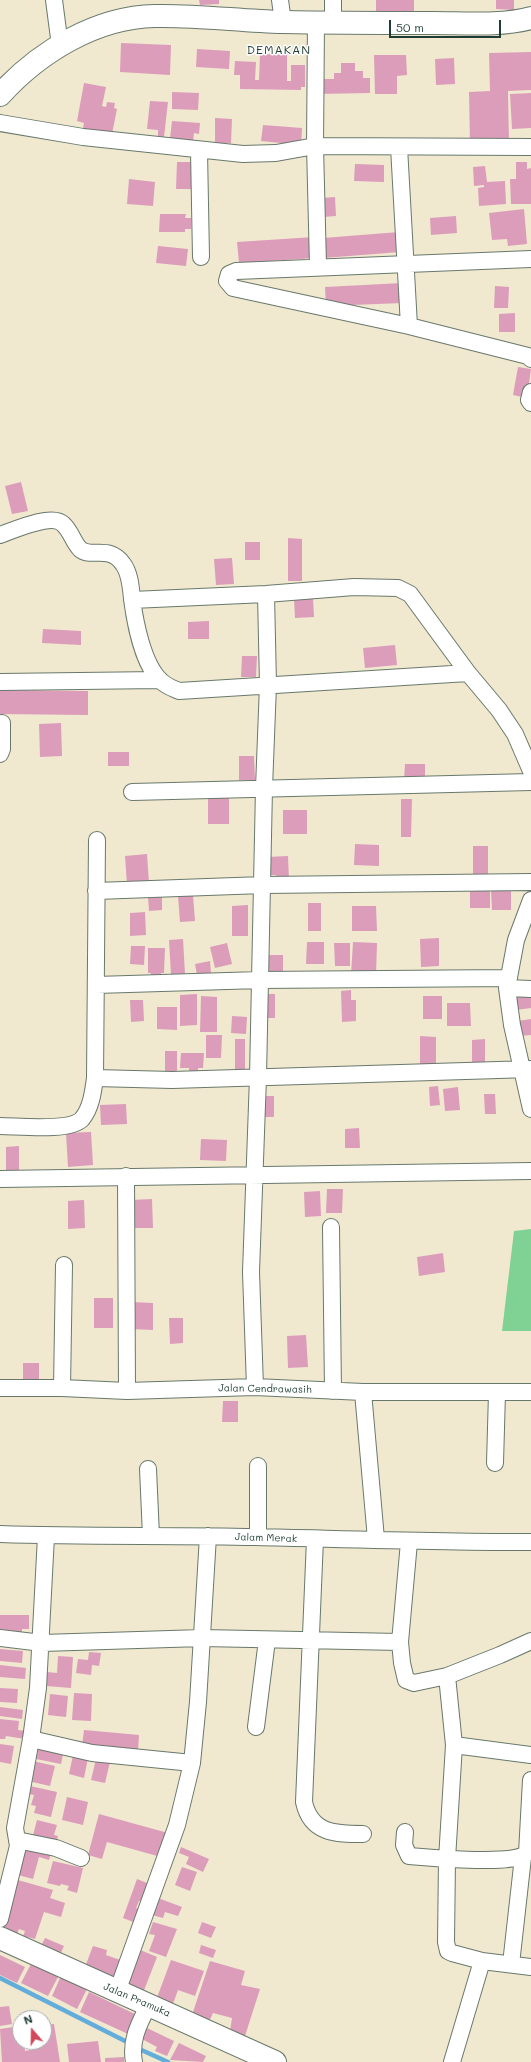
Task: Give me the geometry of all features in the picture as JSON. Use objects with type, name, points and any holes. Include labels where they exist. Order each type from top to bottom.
[{"type":"main road","points":[[0,95],[31,66],[60,46],[86,31],[118,21],[155,16],[283,22],[488,23],[531,18]]},
{"type":"main road","name":"Jalan Pramuka","points":[[0,1938],[275,2062]]},
{"type":"street","points":[[54,0],[60,46]]},
{"type":"street","points":[[280,0],[283,22]]},
{"type":"street","points":[[318,266],[315,146],[324,22],[333,0]]},
{"type":"street","points":[[0,123],[83,137],[199,151],[243,154],[276,154],[315,146],[531,147]]},
{"type":"street","points":[[398,147],[409,326]]},
{"type":"street","points":[[199,151],[201,257]]},
{"type":"street","points":[[531,260],[318,266],[236,271],[229,274],[227,280],[233,288],[409,326],[528,356],[531,360]]},
{"type":"street","points":[[531,392],[529,400],[531,403]]},
{"type":"street","points":[[0,535],[37,523],[56,519],[62,522],[70,531],[81,550],[87,552],[105,552],[117,556],[125,565],[131,584],[132,600],[144,651],[159,680],[166,686],[179,691],[468,673]]},
{"type":"street","points":[[132,600],[266,594],[354,587],[398,588],[410,594],[468,673],[499,710],[515,734],[531,771]]},
{"type":"street","points":[[255,1387],[251,1272],[258,1077],[264,788],[268,685],[266,594]]},
{"type":"street","points":[[0,682],[159,680]]},
{"type":"street","points":[[0,754],[2,750],[2,723]]},
{"type":"street","points":[[132,792],[531,782]]},
{"type":"street","points":[[0,1126],[67,1127],[81,1120],[88,1108],[95,1078],[96,891],[98,840]]},
{"type":"street","points":[[96,891],[263,885],[531,882]]},
{"type":"street","points":[[531,900],[523,939],[508,983],[512,1025],[527,1069],[531,1109]]},
{"type":"street","points":[[96,985],[260,980],[508,983],[531,989]]},
{"type":"street","points":[[95,1078],[172,1080],[527,1069]]},
{"type":"street","points":[[0,1179],[531,1171]]},
{"type":"street","points":[[126,1176],[127,1391]]},
{"type":"street","points":[[331,1227],[334,1391]]},
{"type":"street","points":[[62,1388],[64,1265]]},
{"type":"street","name":"Jalan Cendrawasih","points":[[0,1388],[62,1388],[127,1391],[255,1387],[363,1392],[531,1392]]},
{"type":"street","points":[[363,1392],[376,1539]]},
{"type":"street","points":[[496,1464],[497,1393]]},
{"type":"street","points":[[258,1466],[258,1537]]},
{"type":"street","points":[[148,1469],[151,1536]]},
{"type":"street","name":"Jalam Merak","points":[[0,1534],[46,1536],[208,1536],[376,1539],[409,1542],[531,1542]]},
{"type":"street","points":[[0,1920],[18,1846],[14,1828],[31,1739],[42,1643],[46,1536]]},
{"type":"street","points":[[117,1992],[177,1825],[192,1763],[198,1702],[208,1536]]},
{"type":"street","points":[[315,1539],[312,1640],[304,1802],[306,1812],[321,1828],[335,1833],[363,1834]]},
{"type":"street","points":[[409,1542],[400,1642],[402,1663],[406,1680],[414,1683],[447,1676],[500,1656],[531,1641]]},
{"type":"street","points":[[0,1638],[42,1643],[202,1638],[400,1642]]},
{"type":"street","points":[[256,1727],[267,1640]]},
{"type":"street","points":[[447,1676],[454,1745],[447,1859],[446,1948],[452,1953],[482,1961],[531,1967]]},
{"type":"street","points":[[31,1739],[92,1753],[192,1763]]},
{"type":"street","points":[[454,1745],[531,1755]]},
{"type":"street","points":[[511,1964],[527,1854],[531,1780]]},
{"type":"street","points":[[405,1832],[404,1845],[408,1856],[494,1860],[527,1854]]},
{"type":"street","points":[[17,1840],[56,1848],[81,1858]]},
{"type":"street","points":[[452,2062],[482,1961]]},
{"type":"street","points":[[133,2050],[149,2004]]},
{"type":"green space","points":[[531,1229],[531,1331],[502,1331],[514,1231]]},
{"type":"building","points":[[199,0],[219,0],[219,4],[200,5]]},
{"type":"building","points":[[376,0],[414,0],[414,11],[376,12]]},
{"type":"building","points":[[496,0],[514,0],[514,10],[496,9]]},
{"type":"building","points":[[121,43],[171,45],[170,75],[120,72]]},
{"type":"building","points":[[197,49],[230,51],[229,69],[196,67]]},
{"type":"building","points":[[531,52],[531,90],[508,91],[509,143],[470,144],[469,92],[490,91],[489,53]]},
{"type":"building","points":[[260,54],[287,55],[287,81],[291,81],[291,65],[305,65],[305,87],[301,87],[301,90],[240,89],[240,75],[234,75],[235,61],[256,62],[255,80],[259,80]]},
{"type":"building","points":[[374,55],[406,55],[407,75],[397,76],[397,94],[375,94]]},
{"type":"building","points":[[454,58],[455,84],[436,85],[435,59]]},
{"type":"building","points":[[341,63],[355,63],[355,71],[363,71],[363,78],[370,78],[370,93],[317,94],[317,79],[334,79],[334,73],[341,73]]},
{"type":"building","points":[[84,83],[106,87],[102,106],[106,107],[107,102],[115,103],[114,108],[117,109],[111,139],[82,133],[84,123],[77,121]]},
{"type":"building","points":[[172,92],[199,93],[198,110],[172,109]]},
{"type":"building","points":[[531,93],[531,128],[512,129],[510,94]]},
{"type":"building","points":[[150,101],[168,102],[164,137],[158,136],[158,130],[147,129]]},
{"type":"building","points":[[215,118],[232,119],[231,143],[219,143],[219,148],[215,148]]},
{"type":"building","points":[[172,121],[200,123],[199,134],[194,133],[193,141],[170,139]]},
{"type":"building","points":[[263,125],[302,128],[301,145],[261,141]]},
{"type":"building","points":[[177,162],[193,162],[192,189],[176,189]]},
{"type":"building","points":[[516,162],[527,162],[527,169],[531,168],[531,204],[511,204],[510,179],[516,179]]},
{"type":"building","points":[[355,164],[384,165],[384,182],[354,181]]},
{"type":"building","points":[[485,166],[487,182],[505,181],[506,204],[479,206],[478,188],[484,187],[484,185],[474,186],[473,167]]},
{"type":"building","points":[[129,179],[155,182],[153,206],[127,204]]},
{"type":"building","points":[[335,197],[336,216],[323,217],[322,198]]},
{"type":"building","points":[[524,209],[527,244],[508,246],[507,239],[492,240],[489,213]]},
{"type":"building","points":[[160,214],[186,214],[185,218],[191,218],[191,229],[185,229],[185,232],[159,232]]},
{"type":"building","points":[[456,216],[457,233],[431,235],[430,218]]},
{"type":"building","points":[[399,232],[400,252],[324,258],[323,238]]},
{"type":"building","points":[[314,237],[315,258],[239,263],[237,242]]},
{"type":"building","points":[[158,246],[188,249],[186,266],[156,263]]},
{"type":"building","points":[[402,283],[403,303],[326,306],[325,287]]},
{"type":"building","points":[[495,286],[509,287],[508,308],[494,308]]},
{"type":"building","points":[[515,313],[515,332],[499,332],[499,314]]},
{"type":"building","points":[[518,367],[531,369],[527,398],[513,395]]},
{"type":"building","points":[[21,482],[28,511],[12,514],[5,486]]},
{"type":"building","points":[[288,538],[302,539],[302,581],[288,581]]},
{"type":"building","points":[[245,542],[260,542],[260,560],[245,560]]},
{"type":"building","points":[[232,558],[234,584],[216,585],[214,559]]},
{"type":"building","points":[[313,598],[314,617],[295,618],[294,599]]},
{"type":"building","points":[[209,621],[209,639],[188,639],[188,622]]},
{"type":"building","points":[[43,629],[81,631],[81,645],[42,643]]},
{"type":"building","points":[[395,645],[397,665],[365,668],[363,648]]},
{"type":"building","points":[[242,656],[257,656],[256,677],[241,677]]},
{"type":"building","points":[[0,690],[88,691],[88,715],[0,714]]},
{"type":"building","points":[[61,723],[62,756],[40,757],[39,724]]},
{"type":"building","points":[[108,752],[129,752],[129,766],[108,766]]},
{"type":"building","points":[[239,756],[254,756],[255,780],[239,780]]},
{"type":"building","points":[[405,764],[425,764],[425,781],[404,781]]},
{"type":"building","points":[[229,797],[229,824],[208,824],[208,798]]},
{"type":"building","points":[[401,799],[412,799],[411,837],[401,837]]},
{"type":"building","points":[[283,810],[307,810],[307,834],[283,834]]},
{"type":"building","points":[[355,844],[379,845],[379,866],[354,865]]},
{"type":"building","points":[[473,846],[488,846],[488,874],[473,874]]},
{"type":"building","points":[[147,854],[149,883],[127,885],[125,856]]},
{"type":"building","points":[[288,856],[289,880],[276,880],[276,875],[266,875],[266,857]]},
{"type":"building","points":[[470,889],[490,889],[490,908],[470,908]]},
{"type":"building","points":[[491,889],[511,889],[511,910],[492,910]]},
{"type":"building","points":[[193,895],[195,921],[180,922],[178,896]]},
{"type":"building","points":[[162,896],[162,910],[149,911],[148,897]]},
{"type":"building","points":[[308,903],[321,903],[321,931],[308,931]]},
{"type":"building","points":[[248,905],[248,936],[232,936],[232,906]]},
{"type":"building","points":[[352,906],[376,906],[377,931],[352,931]]},
{"type":"building","points":[[145,912],[146,935],[130,936],[130,913]]},
{"type":"building","points":[[439,938],[439,966],[421,967],[420,939]]},
{"type":"building","points":[[183,939],[185,974],[171,975],[169,940]]},
{"type":"building","points":[[307,942],[324,942],[324,964],[306,964]]},
{"type":"building","points":[[353,942],[377,943],[376,976],[351,975]]},
{"type":"building","points":[[227,943],[232,964],[215,968],[210,947]]},
{"type":"building","points":[[334,943],[350,943],[350,966],[335,966]]},
{"type":"building","points":[[131,946],[145,946],[144,965],[130,964]]},
{"type":"building","points":[[148,948],[165,948],[164,973],[161,973],[161,978],[151,978],[151,973],[148,973]]},
{"type":"building","points":[[264,955],[283,955],[283,977],[264,977]]},
{"type":"building","points":[[210,961],[211,973],[197,975],[195,964]]},
{"type":"building","points":[[351,990],[351,1000],[356,1000],[356,1021],[342,1022],[341,991]]},
{"type":"building","points":[[531,992],[531,1008],[516,1010],[513,995]]},
{"type":"building","points":[[197,994],[197,1025],[180,1026],[180,995]]},
{"type":"building","points":[[263,994],[275,994],[275,1018],[262,1018]]},
{"type":"building","points":[[201,996],[217,997],[217,1032],[200,1032]]},
{"type":"building","points":[[423,996],[442,996],[442,1019],[423,1019]]},
{"type":"building","points":[[130,1000],[143,1000],[144,1021],[131,1022]]},
{"type":"building","points":[[447,1003],[470,1003],[471,1026],[447,1026]]},
{"type":"building","points":[[157,1007],[177,1007],[177,1030],[157,1029]]},
{"type":"building","points":[[232,1016],[247,1017],[246,1034],[231,1033]]},
{"type":"building","points":[[531,1019],[531,1035],[519,1036],[518,1021]]},
{"type":"building","points":[[206,1035],[222,1035],[221,1058],[206,1058]]},
{"type":"building","points":[[420,1036],[436,1037],[436,1067],[420,1067]]},
{"type":"building","points":[[235,1039],[245,1039],[245,1069],[235,1069]]},
{"type":"building","points":[[485,1039],[485,1064],[472,1064],[472,1040]]},
{"type":"building","points":[[165,1051],[177,1051],[177,1073],[165,1073]]},
{"type":"building","points":[[181,1053],[204,1053],[203,1068],[198,1068],[198,1074],[189,1074],[189,1068],[180,1068]]},
{"type":"building","points":[[438,1086],[440,1105],[430,1106],[429,1087]]},
{"type":"building","points":[[458,1087],[460,1110],[445,1111],[443,1089]]},
{"type":"building","points":[[484,1094],[495,1094],[496,1114],[485,1114]]},
{"type":"building","points":[[262,1096],[274,1096],[274,1117],[261,1117]]},
{"type":"building","points":[[126,1104],[127,1124],[101,1125],[100,1105]]},
{"type":"building","points":[[359,1128],[360,1148],[345,1148],[345,1129]]},
{"type":"building","points":[[91,1132],[93,1165],[68,1167],[66,1133]]},
{"type":"building","points":[[201,1139],[227,1140],[226,1161],[200,1160]]},
{"type":"building","points":[[19,1146],[19,1171],[6,1171],[6,1147]]},
{"type":"building","points":[[327,1189],[343,1189],[342,1213],[326,1213]]},
{"type":"building","points":[[320,1191],[321,1216],[305,1217],[304,1192]]},
{"type":"building","points":[[152,1199],[153,1228],[130,1228],[130,1200]]},
{"type":"building","points":[[84,1200],[85,1228],[68,1229],[68,1201]]},
{"type":"building","points":[[443,1253],[445,1272],[419,1276],[417,1257]]},
{"type":"building","points":[[94,1298],[113,1298],[113,1328],[94,1328]]},
{"type":"building","points":[[132,1302],[153,1303],[153,1330],[131,1329]]},
{"type":"building","points":[[169,1318],[183,1318],[183,1343],[170,1344]]},
{"type":"building","points":[[306,1335],[308,1367],[288,1368],[287,1336]]},
{"type":"building","points":[[23,1363],[39,1363],[39,1381],[23,1380]]},
{"type":"building","points":[[223,1401],[238,1401],[238,1422],[222,1422]]},
{"type":"building","points":[[0,1615],[29,1615],[29,1629],[22,1629],[22,1636],[3,1636],[4,1629],[0,1629]]},
{"type":"building","points":[[0,1649],[23,1651],[22,1663],[0,1661]]},
{"type":"building","points":[[89,1652],[101,1653],[99,1666],[92,1665],[91,1675],[76,1673],[78,1659],[88,1660]]},
{"type":"building","points":[[58,1656],[73,1657],[71,1688],[46,1686],[47,1672],[57,1673]]},
{"type":"building","points":[[0,1665],[26,1668],[25,1679],[0,1677]]},
{"type":"building","points":[[0,1688],[18,1689],[17,1703],[0,1702]]},
{"type":"building","points":[[74,1693],[92,1694],[91,1721],[72,1720]]},
{"type":"building","points":[[50,1694],[68,1696],[66,1717],[48,1715]]},
{"type":"building","points":[[0,1707],[23,1710],[22,1719],[0,1716]]},
{"type":"building","points":[[0,1719],[19,1721],[18,1730],[26,1731],[25,1739],[6,1736],[5,1739],[0,1739]]},
{"type":"building","points":[[84,1730],[139,1735],[138,1751],[82,1746]]},
{"type":"building","points":[[0,1744],[14,1746],[11,1764],[0,1762]]},
{"type":"building","points":[[39,1745],[64,1750],[61,1764],[36,1759]]},
{"type":"building","points":[[73,1755],[88,1758],[84,1778],[69,1774]]},
{"type":"building","points":[[96,1759],[110,1762],[105,1783],[91,1780]]},
{"type":"building","points":[[33,1761],[55,1766],[50,1786],[28,1781]]},
{"type":"building","points":[[30,1786],[57,1792],[51,1817],[34,1813],[36,1806],[31,1805],[34,1795],[28,1794]]},
{"type":"building","points":[[67,1797],[88,1802],[83,1825],[62,1820]]},
{"type":"building","points":[[99,1814],[168,1833],[161,1857],[107,1842],[102,1859],[88,1855]]},
{"type":"building","points":[[37,1820],[57,1825],[54,1835],[58,1836],[56,1845],[32,1839]]},
{"type":"building","points":[[27,1846],[51,1853],[49,1860],[39,1857],[33,1879],[18,1875]]},
{"type":"building","points":[[181,1847],[209,1859],[203,1872],[186,1864],[189,1857],[179,1853]]},
{"type":"building","points":[[53,1861],[83,1868],[77,1893],[67,1890],[69,1886],[61,1884],[60,1886],[47,1883]]},
{"type":"building","points":[[182,1867],[197,1872],[190,1891],[175,1885]]},
{"type":"building","points":[[137,1879],[152,1885],[146,1903],[139,1901],[136,1908],[141,1910],[136,1923],[123,1918]]},
{"type":"building","points":[[18,1880],[53,1890],[50,1898],[65,1903],[61,1917],[44,1912],[35,1939],[23,1936],[25,1931],[19,1929],[16,1937],[2,1933]]},
{"type":"building","points":[[158,1898],[182,1907],[178,1916],[165,1912],[163,1918],[152,1915]]},
{"type":"building","points":[[153,1922],[177,1929],[166,1957],[149,1951],[155,1935],[149,1934]]},
{"type":"building","points":[[202,1922],[216,1927],[211,1938],[198,1933]]},
{"type":"building","points":[[45,1938],[64,1946],[60,1955],[41,1946]]},
{"type":"building","points":[[201,1945],[216,1950],[213,1958],[199,1953]]},
{"type":"building","points":[[93,1946],[107,1950],[106,1955],[126,1962],[120,1979],[85,1967]]},
{"type":"building","points":[[138,1949],[157,1957],[143,1993],[123,1985]]},
{"type":"building","points":[[0,1955],[25,1967],[17,1983],[0,1975]]},
{"type":"building","points":[[171,1960],[204,1971],[195,1996],[178,1990],[171,2009],[155,2003]]},
{"type":"building","points":[[210,1961],[245,1971],[241,1985],[260,1989],[245,2036],[230,2031],[232,2018],[213,2013],[208,2024],[191,2018]]},
{"type":"building","points":[[31,1964],[58,1977],[48,1996],[21,1983]]},
{"type":"building","points":[[61,1976],[87,1989],[77,2009],[52,1996]]},
{"type":"building","points":[[89,1992],[137,2015],[128,2034],[80,2012]]},
{"type":"building","points":[[9,2006],[12,2024],[0,2026],[0,2007]]},
{"type":"building","points":[[52,2024],[54,2024],[60,2062],[2,2062],[0,2029],[12,2027],[12,2050],[52,2050]]},
{"type":"building","points":[[147,2028],[174,2041],[167,2056],[155,2051],[157,2047],[142,2039]]},
{"type":"building","points":[[98,2041],[101,2062],[69,2062],[67,2044]]},
{"type":"building","points":[[179,2043],[206,2056],[203,2062],[170,2060]]},
{"type":"building","points":[[124,2057],[124,2062],[105,2062],[105,2058]]},
{"type":"waterway","points":[[0,1978],[131,2044]]},
{"type":"waterway","points":[[137,2048],[168,2062]]},
{"type":"district","name":"DEMAKAN","points":[[279,50]]}]
